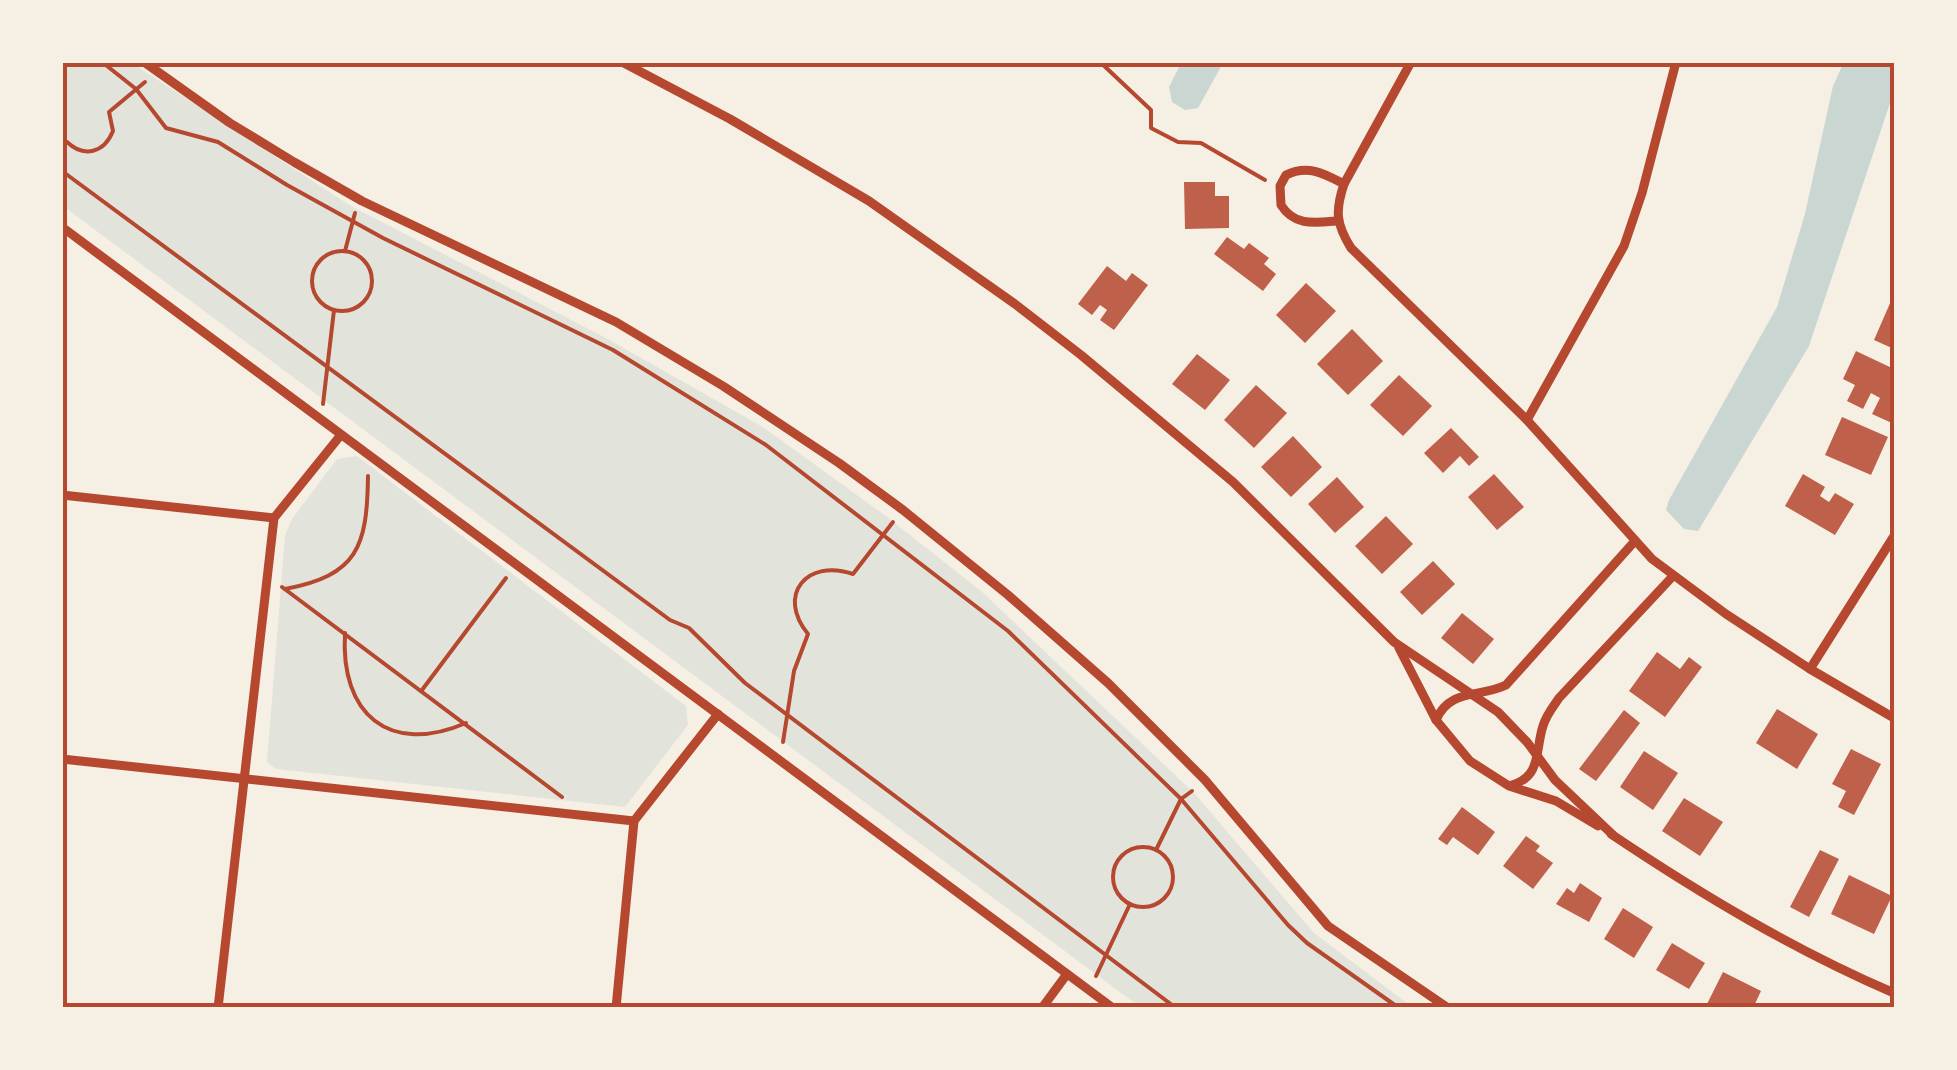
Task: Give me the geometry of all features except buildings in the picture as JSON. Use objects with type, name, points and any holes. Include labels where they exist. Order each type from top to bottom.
[{"type":"street","points":[[144,62],[230,123],[362,201],[616,322],[784,424],[903,510],[1108,683],[1205,780],[1328,926],[1448,1008]]},
{"type":"street","points":[[1411,62],[1344,184],[1336,221],[1350,248],[1528,420],[1634,542],[1673,576],[1810,669],[1894,718]]},
{"type":"street","points":[[1528,420],[1624,246],[1676,62]]},
{"type":"street","points":[[621,63],[730,118],[884,211],[1015,304],[1126,391],[1233,482],[1394,642],[1411,667],[1436,720],[1470,761],[1509,786],[1556,801],[1750,922],[1894,993]]},
{"type":"street","points":[[1336,221],[1297,221],[1281,205],[1280,186],[1286,174],[1304,170],[1314,170],[1344,184]]},
{"type":"street","points":[[62,227],[1113,1008]]},
{"type":"street","points":[[218,1008],[274,518],[340,436]]},
{"type":"street","points":[[62,495],[274,518]]},
{"type":"street","points":[[1810,669],[1894,536]]},
{"type":"street","points":[[1436,720],[1449,700],[1506,685],[1634,542]]},
{"type":"street","points":[[1509,786],[1526,779],[1539,758],[1548,713],[1673,576]]},
{"type":"street","points":[[1394,642],[1472,693],[1513,726],[1555,780],[1613,835]]},
{"type":"street","points":[[616,1008],[634,821],[718,714]]},
{"type":"street","points":[[62,759],[634,821]]},
{"type":"street","points":[[1042,1008],[1067,974]]},
{"type":"path","points":[[102,62],[136,89],[166,128],[218,142],[351,220],[612,350],[766,445],[1008,631],[1181,800],[1288,925],[1307,943],[1399,1008]]},
{"type":"path","points":[[1100,62],[1151,110],[1151,128],[1178,142],[1201,143],[1280,186]]},
{"type":"path","points":[[62,143],[81,151],[103,146],[113,131],[109,112],[156,72]]},
{"type":"path","points":[[62,172],[670,620],[689,628],[745,683],[1176,1008]]},
{"type":"path","points":[[345,251],[351,220],[362,201]]},
{"type":"path","points":[[345,251],[362,259],[371,276],[371,286],[368,295],[353,308],[334,310],[319,300],[312,275],[315,266],[328,254],[345,251]]},
{"type":"path","points":[[321,422],[334,310]]},
{"type":"path","points":[[285,589],[334,575],[350,562],[358,547],[366,512],[365,454]]},
{"type":"path","points":[[780,762],[794,671],[808,634],[794,608],[798,588],[810,574],[823,568],[835,567],[853,574],[903,510]]},
{"type":"path","points":[[422,690],[516,565]]},
{"type":"path","points":[[266,575],[585,815]]},
{"type":"path","points":[[345,633],[348,683],[358,705],[375,722],[397,733],[422,734],[446,732],[466,723]]},
{"type":"path","points":[[1156,850],[1181,800],[1205,780]]},
{"type":"path","points":[[1138,847],[1156,850],[1170,864],[1172,884],[1160,901],[1140,907],[1130,904],[1114,882],[1116,864],[1138,847]]},
{"type":"path","points":[[1089,990],[1130,904]]},
{"type":"shaded area","points":[[1844,62],[1894,63],[1894,91],[1809,346],[1698,531],[1684,529],[1666,510],[1669,500],[1777,307],[1805,214],[1833,86]]},
{"type":"shaded area","points":[[63,63],[132,63],[351,206],[604,337],[763,427],[980,590],[1195,794],[1314,933],[1412,1007],[1140,1007],[63,206]]},
{"type":"shaded area","points":[[1181,63],[1223,63],[1198,108],[1185,110],[1172,102],[1169,87]]},
{"type":"shaded area","points":[[357,456],[686,706],[688,725],[625,807],[276,769],[267,762],[285,535],[292,519],[337,459]]}]
